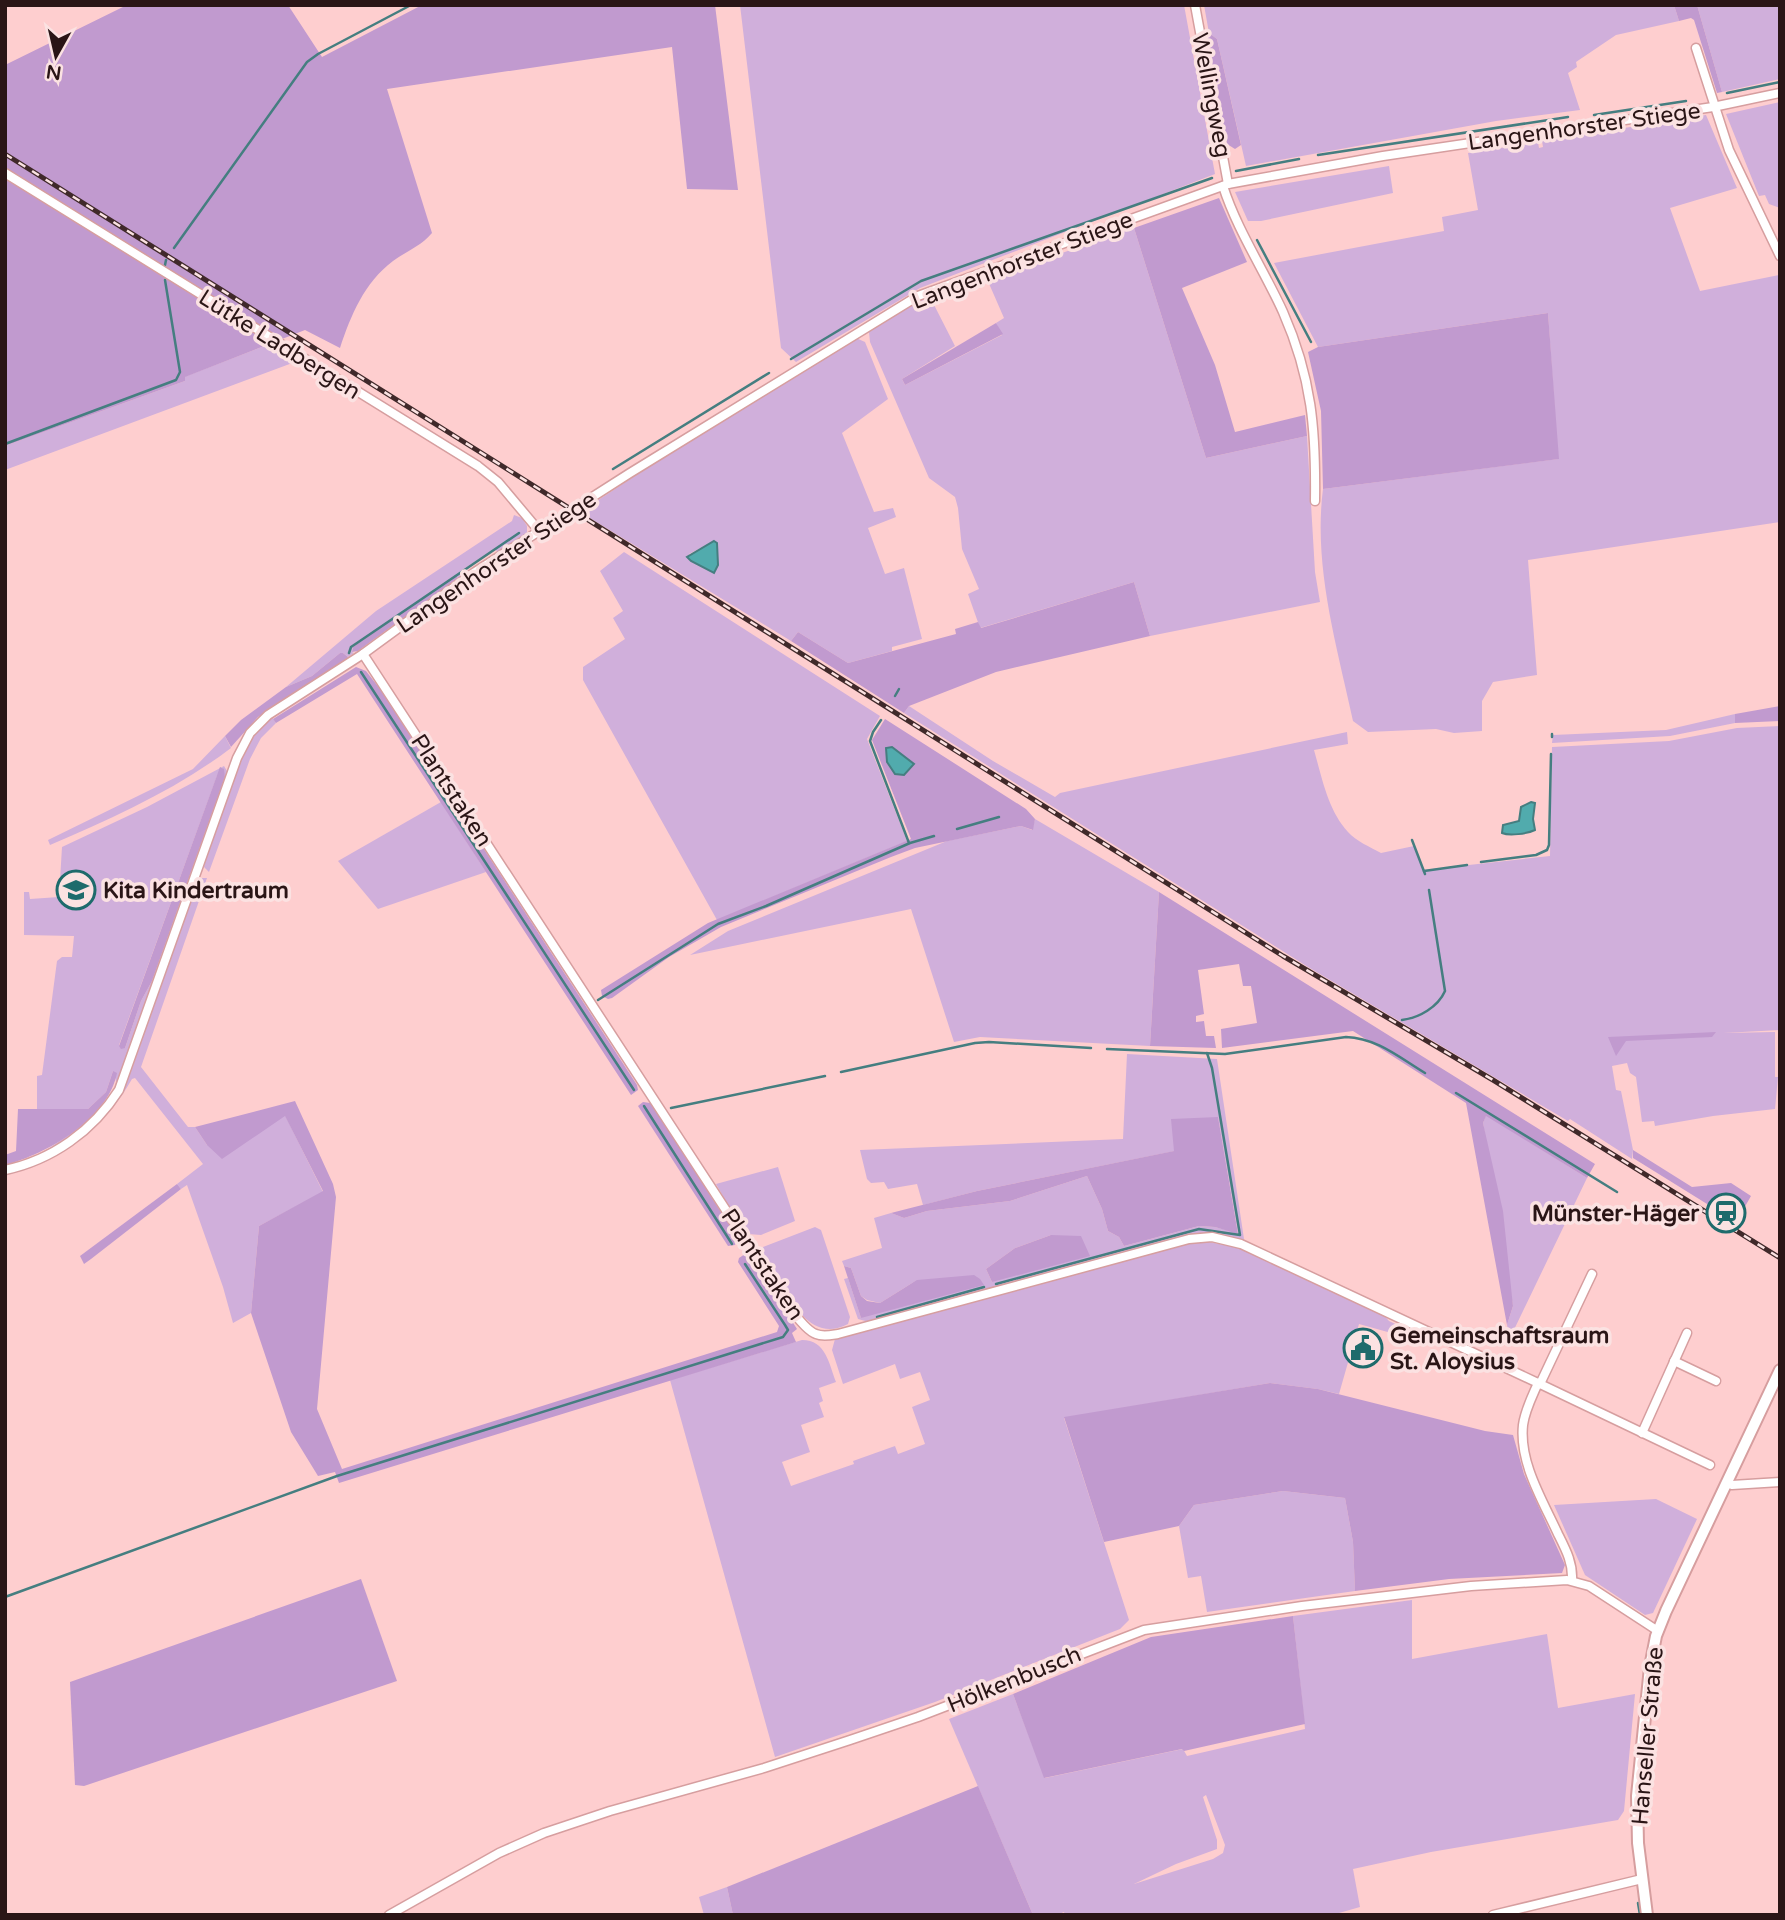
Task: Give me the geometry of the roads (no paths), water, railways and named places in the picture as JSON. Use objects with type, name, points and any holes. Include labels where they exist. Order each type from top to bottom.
[{"type":"main road","name":"Hanseller Straße","points":[[1647,1915],[1638,1843],[1637,1796],[1650,1667],[1658,1631],[1780,1370]]},
{"type":"street","name":"Wellingweg","points":[[1195,5],[1226,185]]},
{"type":"street","points":[[1696,48],[1713,107],[1742,181],[1780,256]]},
{"type":"street","name":"Langenhorster Stiege","points":[[5,1170],[32,1163],[57,1151],[96,1119],[116,1095],[241,748],[250,733],[268,715],[363,654],[475,572],[641,466],[918,296],[1226,185],[1383,156],[1713,107],[1780,93]]},
{"type":"street","name":"Lütke Ladbergen","points":[[5,173],[478,466],[498,482],[540,532]]},
{"type":"street","points":[[1226,185],[1302,363],[1315,430],[1315,501]]},
{"type":"street","name":"Plantstaken","points":[[363,654],[750,1247],[801,1322],[813,1333],[823,1336],[838,1334],[1176,1242],[1212,1237],[1255,1250],[1710,1465]]},
{"type":"street","points":[[1572,1580],[1571,1560],[1536,1486],[1525,1453],[1523,1425],[1539,1384],[1592,1274]]},
{"type":"street","points":[[1642,1433],[1687,1333]]},
{"type":"street","points":[[1674,1361],[1716,1381]]},
{"type":"street","points":[[1726,1483],[1732,1485],[1780,1482]]},
{"type":"street","name":"Hölkenbusch","points":[[389,1915],[499,1853],[544,1833],[610,1811],[764,1769],[918,1717],[1134,1632],[1302,1606],[1427,1591],[1572,1580],[1589,1586],[1658,1631]]},
{"type":"street","points":[[1493,1915],[1642,1879]]},
{"type":"water","points":[[714,541],[717,543],[718,565],[714,573],[687,557]]},
{"type":"water","points":[[892,747],[914,764],[904,775],[895,774],[887,762],[886,748]]},
{"type":"water","points":[[1535,803],[1535,830],[1518,834],[1502,833],[1503,825],[1519,821],[1521,807]]},
{"type":"waterway","points":[[174,248],[307,62],[411,5]]},
{"type":"waterway","points":[[1727,93],[1780,82]]},
{"type":"waterway","points":[[1594,115],[1686,101]]},
{"type":"waterway","points":[[1318,155],[1568,117]]},
{"type":"waterway","points":[[1236,171],[1299,159]]},
{"type":"waterway","points":[[791,359],[921,281],[1212,178]]},
{"type":"waterway","points":[[1257,240],[1311,342]]},
{"type":"waterway","points":[[165,265],[166,260]]},
{"type":"waterway","points":[[5,444],[176,380],[180,372],[165,280]]},
{"type":"waterway","points":[[613,469],[769,373]]},
{"type":"waterway","points":[[349,653],[351,647],[519,533]]},
{"type":"waterway","points":[[361,672],[634,1090]]},
{"type":"waterway","points":[[895,696],[899,689]]},
{"type":"waterway","points":[[881,720],[870,741],[909,843]]},
{"type":"waterway","points":[[1481,862],[1536,855],[1547,850],[1551,754]]},
{"type":"waterway","points":[[957,829],[999,817]]},
{"type":"waterway","points":[[598,1000],[718,924],[910,843],[934,836]]},
{"type":"waterway","points":[[1412,840],[1425,874]]},
{"type":"waterway","points":[[1424,871],[1467,865]]},
{"type":"waterway","points":[[1402,1020],[1427,1011],[1438,1002],[1445,991],[1429,890]]},
{"type":"waterway","points":[[1107,1049],[1225,1054],[1346,1037],[1378,1045],[1425,1073]]},
{"type":"waterway","points":[[841,1072],[975,1043],[1091,1048]]},
{"type":"waterway","points":[[996,1284],[1199,1229],[1240,1235],[1212,1068],[1207,1053]]},
{"type":"waterway","points":[[671,1108],[825,1076]]},
{"type":"waterway","points":[[1456,1093],[1617,1192]]},
{"type":"waterway","points":[[644,1106],[732,1244]]},
{"type":"waterway","points":[[5,1597],[337,1476],[783,1337],[788,1330],[745,1264]]},
{"type":"waterway","points":[[877,1317],[984,1287]]},
{"type":"waterway","points":[[1638,1903],[1640,1915]]},
{"type":"railway","points":[[5,154],[1283,956],[1493,1080],[1780,1258]]},
{"type":"place","name":"Kita Kindertraum","points":[[76,890]]},
{"type":"place","name":"Münster-Häger","points":[[1726,1213]]},
{"type":"place","name":"Gemeinschaftsraum St. Aloysius","points":[[1363,1348]]}]
